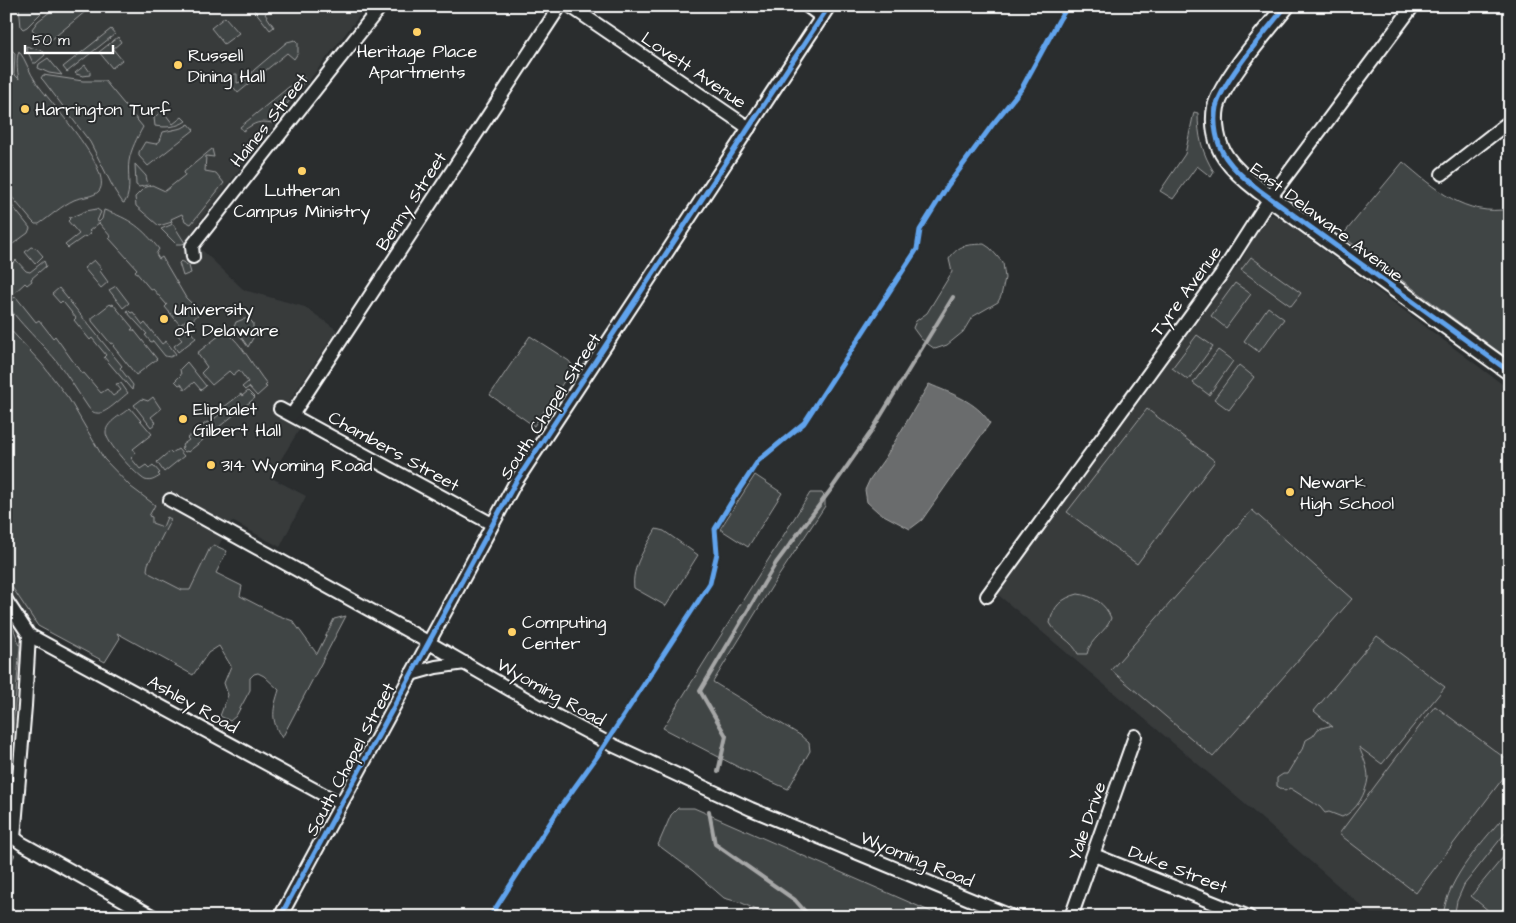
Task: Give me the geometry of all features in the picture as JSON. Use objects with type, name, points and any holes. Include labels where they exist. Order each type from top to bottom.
[{"type":"main road","name":"East Delaware Avenue","points":[[1286,6],[1230,79],[1218,102],[1215,113],[1217,135],[1225,158],[1241,176],[1270,198],[1510,372]]},
{"type":"street","name":"Haines Street","points":[[192,257],[192,246],[381,6]]},
{"type":"street","name":"Benny Street","points":[[292,415],[560,6]]},
{"type":"street","name":"Lovett Avenue","points":[[570,6],[749,128]]},
{"type":"street","points":[[807,6],[825,11]]},
{"type":"street","name":"Tyre Avenue","points":[[987,596],[1222,273],[1270,198],[1413,6]]},
{"type":"street","name":"South Chapel Street","points":[[280,917],[492,524],[526,465],[825,11]]},
{"type":"street","points":[[1442,174],[1510,122]]},
{"type":"street","name":"Chambers Street","points":[[280,409],[492,524]]},
{"type":"street","name":"Wyoming Road","points":[[170,500],[606,742],[711,792],[799,830],[1013,917]]},
{"type":"street","points":[[6,600],[29,635],[25,706],[10,834],[154,917]]},
{"type":"street","name":"Ashley Road","points":[[29,635],[340,804]]},
{"type":"street","points":[[411,674],[436,667],[465,663]]},
{"type":"street","name":"Yale Drive","points":[[1071,917],[1134,736]]},
{"type":"street","name":"Duke Street","points":[[1094,855],[1249,917]]},
{"type":"shaded area","name":"University of Delaware","points":[[6,6],[367,6],[195,227],[202,250],[244,290],[305,307],[337,330],[289,402],[309,414],[270,477],[306,496],[280,547],[232,521],[190,599],[96,544],[34,627],[6,585]]},
{"type":"shaded area","points":[[6,6],[9,6],[12,27],[8,33],[6,32]]},
{"type":"shaded area","points":[[19,6],[48,6],[23,29],[21,27]]},
{"type":"shaded area","points":[[78,6],[92,6],[45,45],[32,29],[38,21],[51,11]]},
{"type":"shaded area","points":[[251,6],[273,6],[265,14],[274,27],[270,30]]},
{"type":"shaded area","points":[[225,17],[239,33],[224,44],[211,28]]},
{"type":"shaded area","points":[[111,29],[115,34],[67,72],[63,67]]},
{"type":"shaded area","points":[[118,37],[121,42],[113,49],[122,60],[112,68],[99,52]]},
{"type":"shaded area","points":[[295,40],[298,43],[298,53],[294,59],[287,53],[238,93],[228,80],[237,74],[237,83],[247,80],[254,70],[287,42]]},
{"type":"shaded area","points":[[7,46],[15,53],[14,74],[19,79],[17,57],[19,51],[36,82],[89,152],[101,181],[97,193],[69,202],[39,224],[35,224],[32,221],[6,190]]},
{"type":"shaded area","points":[[26,46],[43,51],[45,55],[36,63],[33,63]]},
{"type":"shaded area","points":[[48,58],[62,75],[49,73],[38,68],[39,64]]},
{"type":"shaded area","points":[[85,65],[90,75],[83,76],[75,73]]},
{"type":"shaded area","points":[[43,75],[83,81],[105,81],[143,127],[130,157],[128,193],[125,202],[123,203],[115,191],[90,142],[41,78]]},
{"type":"shaded area","points":[[301,77],[305,80],[273,123],[257,123],[243,131],[240,127]]},
{"type":"shaded area","points":[[162,110],[173,124],[182,117],[186,121],[179,125],[155,126],[154,118]]},
{"type":"shaded area","points":[[1194,112],[1198,113],[1202,144],[1206,158],[1214,172],[1211,177],[1197,166],[1173,199],[1160,191],[1185,154]]},
{"type":"shaded area","points":[[189,124],[194,130],[148,166],[139,156],[139,152],[145,142],[156,144],[160,141],[163,132],[182,128]]},
{"type":"shaded area","points":[[212,149],[214,157],[206,156],[205,171],[216,173],[224,183],[191,224],[185,221],[182,214],[171,219],[172,222],[159,226],[136,206],[135,197],[144,188],[152,185],[165,191],[185,175],[184,172]]},
{"type":"shaded area","points":[[1403,162],[1439,191],[1465,205],[1479,209],[1510,209],[1510,360],[1342,236]]},
{"type":"shaded area","points":[[135,164],[146,176],[148,185],[139,187],[136,185]]},
{"type":"shaded area","points":[[6,198],[30,228],[28,233],[6,249]]},
{"type":"shaded area","points":[[97,209],[101,212],[97,221],[99,222],[102,219],[104,210],[122,217],[147,235],[159,249],[156,254],[159,259],[162,257],[186,298],[201,312],[189,323],[186,320],[180,325],[165,307],[167,305],[135,271],[137,269],[109,238],[111,237],[99,223],[89,231],[91,233],[86,237],[68,248],[65,245],[79,234],[68,221],[69,218]]},
{"type":"shaded area","name":"Newark High School","points":[[1273,215],[1286,222],[1510,390],[1510,917],[1374,917],[1239,799],[996,593],[1242,260],[1262,221],[1267,216]]},
{"type":"shaded area","points":[[173,224],[185,243],[176,244],[161,229]]},
{"type":"shaded area","points":[[984,244],[1003,263],[1005,278],[1001,296],[998,302],[972,317],[963,332],[947,345],[935,349],[921,339],[913,328],[916,321],[927,313],[952,272],[949,259],[956,250],[964,246]]},
{"type":"shaded area","points":[[31,247],[36,248],[43,256],[35,264],[25,252]]},
{"type":"shaded area","points":[[1251,257],[1301,293],[1291,306],[1241,270]]},
{"type":"shaded area","points":[[16,260],[26,271],[30,272],[44,261],[46,266],[27,285],[25,283],[13,294],[6,297],[6,270]]},
{"type":"shaded area","points":[[94,260],[102,269],[100,271],[108,282],[101,288],[84,268]]},
{"type":"shaded area","points":[[181,261],[189,266],[191,273],[183,276],[179,263]]},
{"type":"shaded area","points":[[1235,283],[1251,294],[1226,328],[1211,316]]},
{"type":"shaded area","points":[[116,286],[129,303],[123,308],[109,290]]},
{"type":"shaded area","points":[[59,288],[122,366],[120,368],[133,385],[132,390],[104,357],[106,355],[92,338],[90,340],[74,320],[76,318],[64,303],[62,301],[60,303],[52,294]]},
{"type":"shaded area","points":[[16,297],[36,322],[39,320],[53,338],[55,336],[82,374],[84,373],[101,393],[107,389],[113,396],[121,390],[116,384],[121,383],[128,393],[113,406],[100,413],[91,410],[55,359],[12,312],[6,300]]},
{"type":"shaded area","points":[[110,304],[113,304],[133,328],[131,330],[134,330],[157,359],[136,375],[113,346],[113,343],[111,344],[92,321],[92,318]]},
{"type":"shaded area","points":[[1268,307],[1284,319],[1259,352],[1244,341]]},
{"type":"shaded area","points":[[128,310],[131,313],[133,312],[143,325],[145,323],[162,344],[166,341],[176,354],[170,357],[165,356],[153,341],[151,342],[145,335],[147,334],[126,311]]},
{"type":"shaded area","points":[[249,319],[253,323],[253,338],[248,347],[234,327],[236,322]]},
{"type":"shaded area","points":[[184,324],[196,338],[178,352],[174,346],[182,340],[176,333]]},
{"type":"shaded area","points":[[6,325],[42,364],[69,399],[104,459],[131,487],[155,505],[149,516],[152,517],[152,523],[163,527],[167,517],[171,519],[148,564],[147,570],[149,573],[182,590],[190,590],[210,548],[214,545],[227,551],[216,573],[242,586],[240,596],[293,621],[317,654],[334,619],[346,616],[282,738],[274,720],[275,703],[279,690],[258,673],[250,678],[250,690],[236,716],[230,721],[220,716],[228,695],[224,683],[231,666],[219,646],[208,653],[193,675],[117,633],[120,638],[105,662],[38,626],[6,578]]},
{"type":"shaded area","points":[[225,331],[243,349],[267,384],[265,386],[267,387],[257,396],[249,387],[245,390],[242,387],[248,382],[239,370],[233,375],[229,371],[212,385],[201,373],[207,367],[197,353]]},
{"type":"shaded area","points":[[1197,335],[1213,346],[1188,380],[1172,368]]},
{"type":"shaded area","points":[[530,336],[569,361],[572,365],[571,371],[534,426],[490,395]]},
{"type":"shaded area","points":[[1218,350],[1233,361],[1209,395],[1193,383]]},
{"type":"shaded area","points":[[187,362],[206,386],[201,390],[194,382],[185,390],[181,384],[179,385],[175,381],[181,375],[180,369]]},
{"type":"shaded area","points":[[1239,365],[1254,377],[1229,410],[1214,399]]},
{"type":"shaded area","points":[[929,384],[971,404],[990,423],[922,520],[910,529],[878,512],[867,502],[865,490]]},
{"type":"shaded area","points":[[248,391],[255,398],[209,435],[204,431],[206,429],[203,425],[207,422],[209,423],[225,410],[224,407]]},
{"type":"shaded area","points":[[153,397],[161,409],[151,417],[156,423],[151,427],[134,405],[142,399],[148,401]]},
{"type":"shaded area","points":[[130,408],[152,434],[133,449],[136,453],[131,458],[140,469],[146,465],[149,468],[153,465],[160,473],[158,474],[160,476],[153,480],[145,480],[135,472],[116,451],[107,437],[106,432],[109,425],[115,418]]},
{"type":"shaded area","points":[[1147,409],[1215,461],[1137,564],[1067,512]]},
{"type":"shaded area","points":[[191,435],[194,438],[199,435],[203,440],[188,452],[185,452],[181,448],[183,447],[182,445],[189,440],[187,438]]},
{"type":"shaded area","points":[[178,449],[184,456],[164,472],[157,462],[170,451],[172,453]]},
{"type":"shaded area","points":[[755,475],[782,493],[748,547],[720,529]]},
{"type":"shaded area","points":[[810,493],[822,493],[825,498],[825,506],[774,583],[713,682],[800,735],[809,743],[810,751],[788,789],[740,768],[663,728]]},
{"type":"shaded area","points":[[1252,510],[1352,599],[1213,757],[1111,670]]},
{"type":"shaded area","points":[[656,529],[664,531],[698,555],[666,606],[634,588],[637,565]]},
{"type":"shaded area","points":[[1078,594],[1089,596],[1098,601],[1111,618],[1106,627],[1091,644],[1087,654],[1078,654],[1076,649],[1050,623],[1056,607],[1063,600]]},
{"type":"shaded area","points":[[6,617],[13,627],[20,646],[12,740],[6,734]]},
{"type":"shaded area","points":[[1377,636],[1445,687],[1382,764],[1359,747],[1368,774],[1363,795],[1356,806],[1342,817],[1329,812],[1325,813],[1320,807],[1290,788],[1285,791],[1277,786],[1277,778],[1287,774],[1306,740],[1313,736],[1318,729],[1329,726],[1333,727],[1314,711]]},
{"type":"shaded area","points":[[1435,706],[1510,762],[1510,769],[1416,893],[1339,834]]},
{"type":"shaded area","points":[[678,808],[694,808],[943,917],[771,917],[742,903],[724,898],[693,871],[658,845],[671,815]]},
{"type":"shaded area","points":[[1510,809],[1510,827],[1464,885],[1457,901],[1454,917],[1443,917],[1446,902],[1459,873]]},
{"type":"shaded area","points":[[1510,849],[1510,917],[1496,917],[1471,896]]},
{"type":"waterway","points":[[718,772],[726,736],[700,691],[776,563],[871,432],[953,297]]},
{"type":"waterway","points":[[709,811],[715,844],[795,900],[810,917]]},
{"type":"waterway","points":[[6,869],[13,855]]},
{"type":"cycle path","points":[[280,917],[515,483],[829,6]]},
{"type":"cycle path","points":[[490,917],[559,809],[598,755],[710,583],[717,553],[715,529],[735,496],[758,461],[804,423],[917,249],[920,230],[948,185],[1022,88],[1068,6]]},
{"type":"cycle path","points":[[1286,6],[1246,55],[1227,83],[1216,107],[1216,133],[1229,163],[1259,190],[1510,372]]},
{"type":"place","name":"Heritage Place Apartments","points":[[417,32]]},
{"type":"place","name":"Russell Dining Hall","points":[[178,65]]},
{"type":"place","name":"Harrington Turf","points":[[25,109]]},
{"type":"place","name":"Lutheran Campus Ministry","points":[[302,171]]},
{"type":"place","name":"University of Delaware","points":[[164,319]]},
{"type":"place","name":"Eliphalet Gilbert Hall","points":[[183,419]]},
{"type":"place","name":"314 Wyoming Road","points":[[211,465]]},
{"type":"place","name":"Newark High School","points":[[1290,492]]},
{"type":"place","name":"Computing Center","points":[[512,632]]}]
